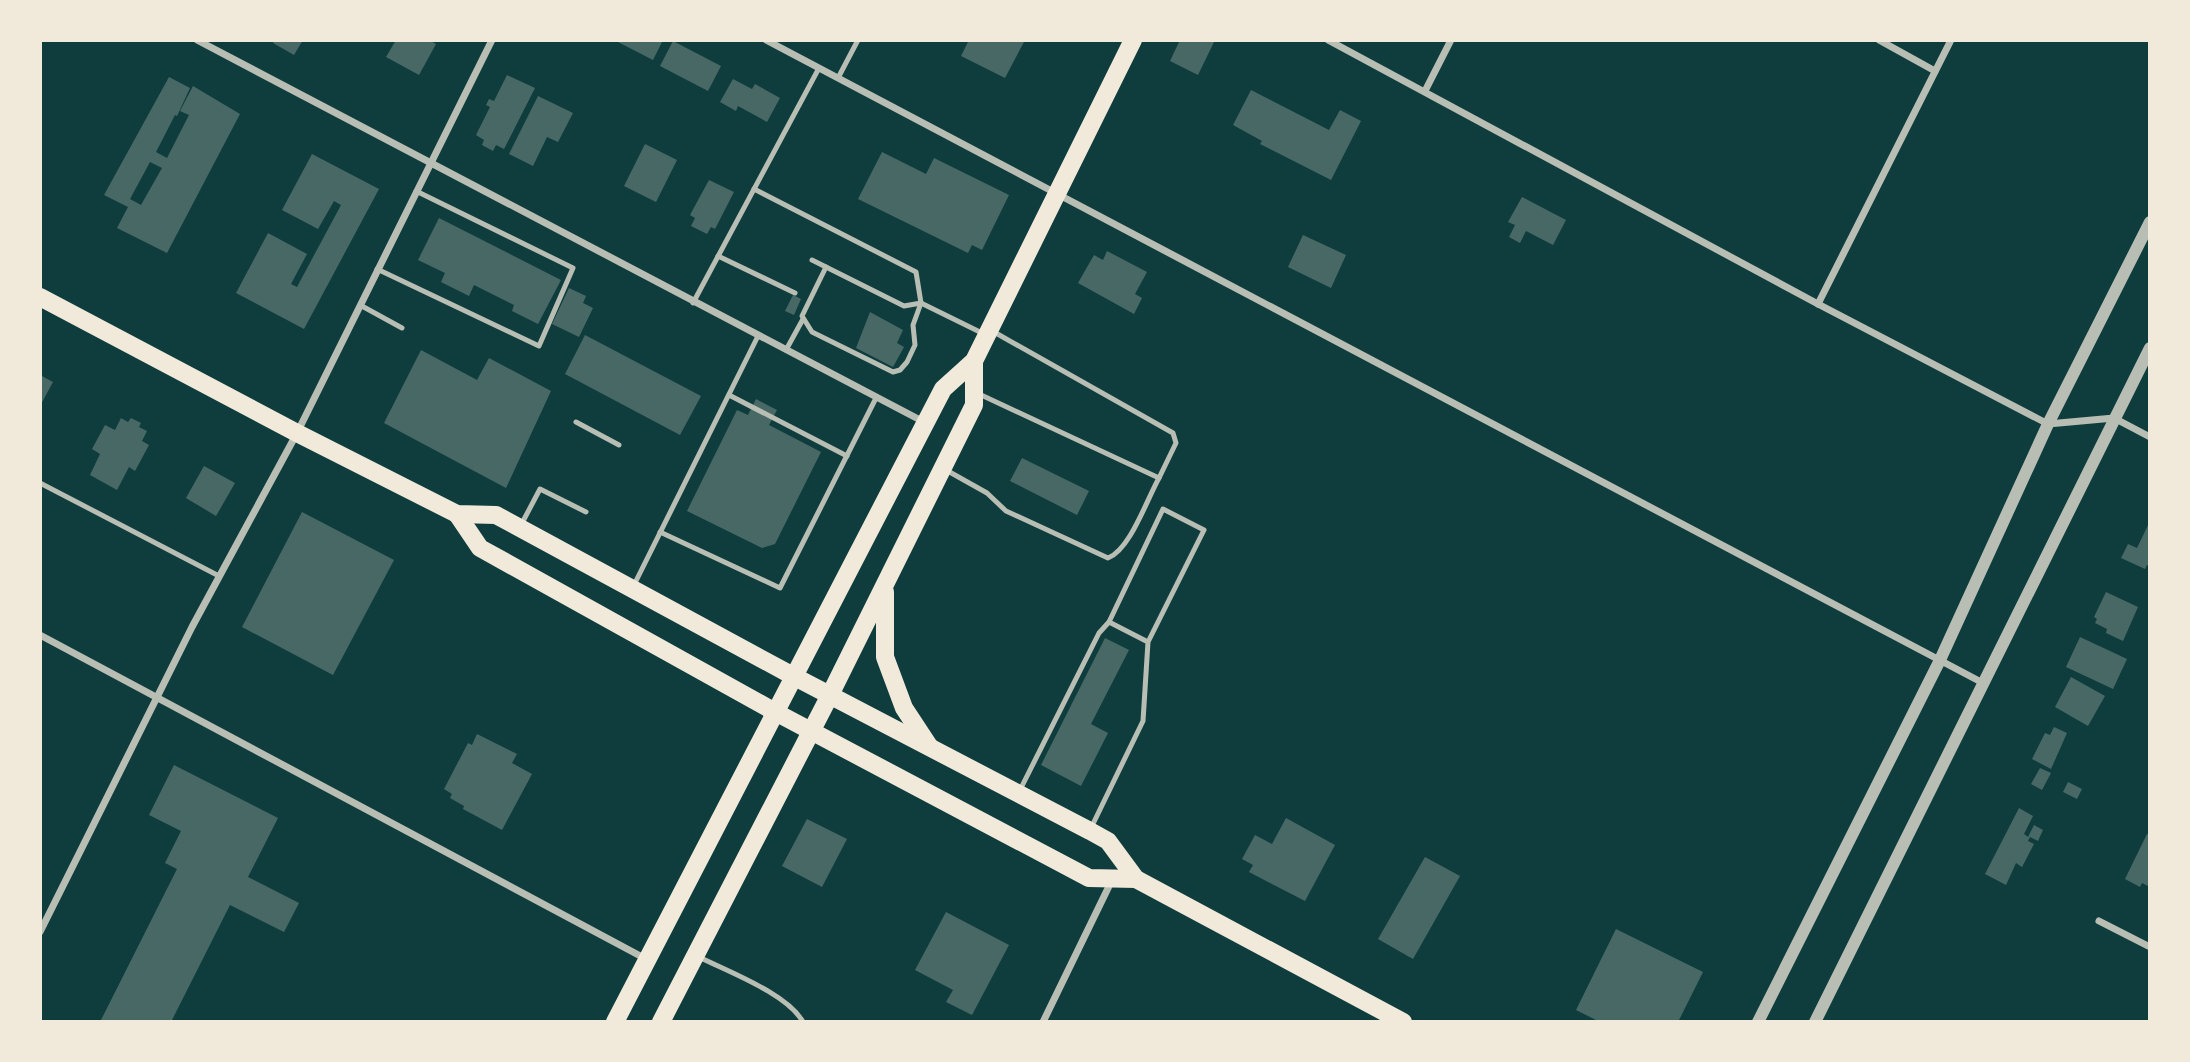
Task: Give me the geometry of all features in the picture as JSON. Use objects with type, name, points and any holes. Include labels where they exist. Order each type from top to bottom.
[{"type":"highway","points":[[615,1022],[943,389],[974,361],[1133,40]]},
{"type":"highway","points":[[40,297],[457,514],[496,515],[632,587],[795,677],[1108,841],[1136,879],[1403,1022]]},
{"type":"highway","points":[[661,1022],[830,695],[974,405],[974,361]]},
{"type":"highway","points":[[457,514],[480,548],[777,713],[1089,878],[1136,879]]},
{"type":"highway","points":[[886,583],[885,657],[904,708],[931,748]]},
{"type":"street","points":[[197,40],[925,423]]},
{"type":"street","points":[[40,932],[219,576],[297,433],[492,40]]},
{"type":"street","points":[[766,40],[1983,683]]},
{"type":"street","points":[[1328,40],[1818,304],[2048,424],[2114,418],[2150,437]]},
{"type":"street","points":[[1425,92],[1451,40]]},
{"type":"street","points":[[1880,40],[1935,71]]},
{"type":"street","points":[[1818,304],[1951,40]]},
{"type":"street","points":[[1758,1022],[1940,660],[2048,424],[2150,222]]},
{"type":"street","points":[[1815,1022],[2150,348]]},
{"type":"street","points":[[40,635],[646,959]]},
{"type":"street","points":[[1043,1022],[1113,879]]},
{"type":"street","points":[[2099,922],[2150,947]]},
{"type":"lane","points":[[838,78],[858,40]]},
{"type":"lane","points":[[693,303],[819,68]]},
{"type":"lane","points":[[754,189],[916,272],[921,303],[913,325],[915,345],[907,362],[893,372],[812,332],[803,319]]},
{"type":"lane","points":[[377,269],[539,346],[573,268],[416,191]]},
{"type":"lane","points":[[719,256],[795,293]]},
{"type":"lane","points":[[812,260],[904,306],[921,303],[988,332],[1174,433],[1176,443],[1129,537],[1116,555],[1108,558],[1006,512],[975,484],[943,469]]},
{"type":"lane","points":[[786,351],[826,267]]},
{"type":"lane","points":[[360,305],[402,328]]},
{"type":"lane","points":[[632,587],[758,336]]},
{"type":"lane","points":[[974,392],[1158,478]]},
{"type":"lane","points":[[729,395],[847,456]]},
{"type":"lane","points":[[660,532],[780,588],[876,398]]},
{"type":"lane","points":[[576,422],[620,445]]},
{"type":"lane","points":[[40,483],[219,576]]},
{"type":"lane","points":[[519,528],[540,489],[586,512]]},
{"type":"lane","points":[[1018,794],[1099,633],[1109,622],[1163,509],[1205,530],[1148,642],[1143,721],[1090,831]]},
{"type":"lane","points":[[1109,622],[1148,642]]},
{"type":"lane","points":[[694,955],[763,989],[792,1007],[803,1022]]},
{"type":"building","points":[[275,40],[303,40],[294,55],[273,43]]},
{"type":"building","points":[[396,40],[429,40],[436,44],[419,75],[386,57]]},
{"type":"building","points":[[614,40],[663,40],[653,60]]},
{"type":"building","points":[[969,40],[1025,40],[1005,78],[961,56]]},
{"type":"building","points":[[1180,40],[1215,40],[1198,75],[1170,61]]},
{"type":"building","points":[[673,41],[721,66],[708,91],[660,66]]},
{"type":"building","points":[[507,75],[535,88],[504,149],[496,145],[493,151],[482,145],[484,140],[476,135],[490,107],[486,105],[489,99],[494,101]]},
{"type":"building","points":[[169,77],[190,88],[156,152],[167,158],[189,115],[180,111],[193,86],[240,114],[167,253],[117,228],[128,207],[104,195]],"holes":[[[150,162],[162,168],[141,205],[130,199]]]},
{"type":"building","points":[[733,79],[752,89],[755,84],[780,98],[767,122],[738,106],[736,111],[720,102]]},
{"type":"building","points":[[1251,90],[1329,130],[1340,110],[1361,121],[1331,180],[1260,144],[1262,141],[1233,125]]},
{"type":"building","points":[[538,96],[573,113],[558,142],[547,137],[533,166],[509,154]]},
{"type":"building","points":[[645,144],[677,160],[656,202],[624,186]]},
{"type":"building","points":[[882,152],[926,174],[934,158],[1009,195],[982,250],[972,245],[968,253],[858,199]]},
{"type":"building","points":[[312,154],[379,189],[304,329],[236,293],[268,233],[307,254],[291,284],[297,287],[341,205],[334,201],[318,229],[282,210]]},
{"type":"building","points":[[709,180],[734,192],[715,229],[711,227],[707,234],[691,226],[695,218],[690,215]]},
{"type":"building","points":[[1522,197],[1566,220],[1553,245],[1526,231],[1520,243],[1509,237],[1515,225],[1508,222]]},
{"type":"building","points":[[439,218],[561,280],[538,324],[512,311],[514,305],[474,285],[469,296],[441,282],[445,273],[418,260]]},
{"type":"building","points":[[1303,235],[1346,255],[1331,288],[1288,267]]},
{"type":"building","points":[[1107,251],[1147,272],[1135,294],[1142,298],[1134,314],[1078,283],[1094,255],[1103,260]]},
{"type":"building","points":[[569,288],[586,296],[583,303],[593,308],[579,337],[552,324]]},
{"type":"building","points":[[793,295],[801,299],[794,315],[785,311]]},
{"type":"building","points":[[870,312],[903,330],[897,343],[904,347],[893,367],[856,348]]},
{"type":"building","points":[[585,335],[701,396],[680,435],[565,374]]},
{"type":"building","points":[[421,350],[477,380],[489,358],[551,391],[506,488],[384,423]]},
{"type":"building","points":[[40,375],[53,382],[40,406]]},
{"type":"building","points":[[756,399],[777,410],[769,425],[821,452],[775,544],[762,548],[687,511],[737,410],[748,415]]},
{"type":"building","points":[[121,418],[128,422],[131,418],[141,423],[139,427],[147,431],[142,441],[149,445],[135,471],[129,467],[117,490],[90,475],[100,454],[92,449],[105,425],[115,430]]},
{"type":"building","points":[[1022,458],[1089,491],[1077,515],[1010,481]]},
{"type":"building","points":[[204,466],[235,483],[216,516],[186,498]]},
{"type":"building","points":[[302,512],[394,560],[333,675],[242,627]]},
{"type":"building","points":[[2150,521],[2150,566],[2147,565],[2145,569],[2121,558],[2128,544],[2137,548]]},
{"type":"building","points":[[2106,592],[2138,607],[2123,641],[2106,633],[2107,629],[2095,623],[2097,619],[2094,617]]},
{"type":"building","points":[[2080,637],[2127,659],[2113,689],[2066,667]]},
{"type":"building","points":[[1105,638],[1129,650],[1091,724],[1108,733],[1081,786],[1041,765]]},
{"type":"building","points":[[2071,677],[2105,696],[2088,726],[2055,707]]},
{"type":"building","points":[[2054,727],[2067,733],[2051,769],[2032,759],[2045,733],[2050,735]]},
{"type":"building","points":[[477,734],[517,754],[512,763],[532,774],[502,830],[463,809],[464,806],[450,798],[452,794],[444,789],[468,743],[472,745]]},
{"type":"building","points":[[174,765],[278,818],[248,877],[299,903],[284,932],[230,905],[171,1022],[100,1022],[177,869],[165,863],[181,831],[149,815]]},
{"type":"building","points":[[2040,768],[2051,773],[2042,790],[2031,784]]},
{"type":"building","points":[[2068,782],[2082,789],[2077,799],[2063,792]]},
{"type":"building","points":[[2019,808],[2033,816],[2024,834],[2028,837],[2034,825],[2043,830],[2038,841],[2030,837],[2028,841],[2034,844],[2022,867],[2016,863],[2006,885],[1985,874]]},
{"type":"building","points":[[1286,818],[1335,845],[1305,901],[1249,872],[1253,865],[1242,859],[1255,835],[1272,844]]},
{"type":"building","points":[[807,819],[847,839],[822,887],[782,866]]},
{"type":"building","points":[[2147,834],[2150,835],[2150,887],[2142,883],[2140,887],[2125,879]]},
{"type":"building","points":[[1425,857],[1460,876],[1413,959],[1378,939]]},
{"type":"building","points":[[946,912],[1009,945],[972,1015],[946,1002],[953,990],[915,970]]},
{"type":"building","points":[[1616,929],[1703,972],[1678,1022],[1600,1022],[1576,1010]]}]
